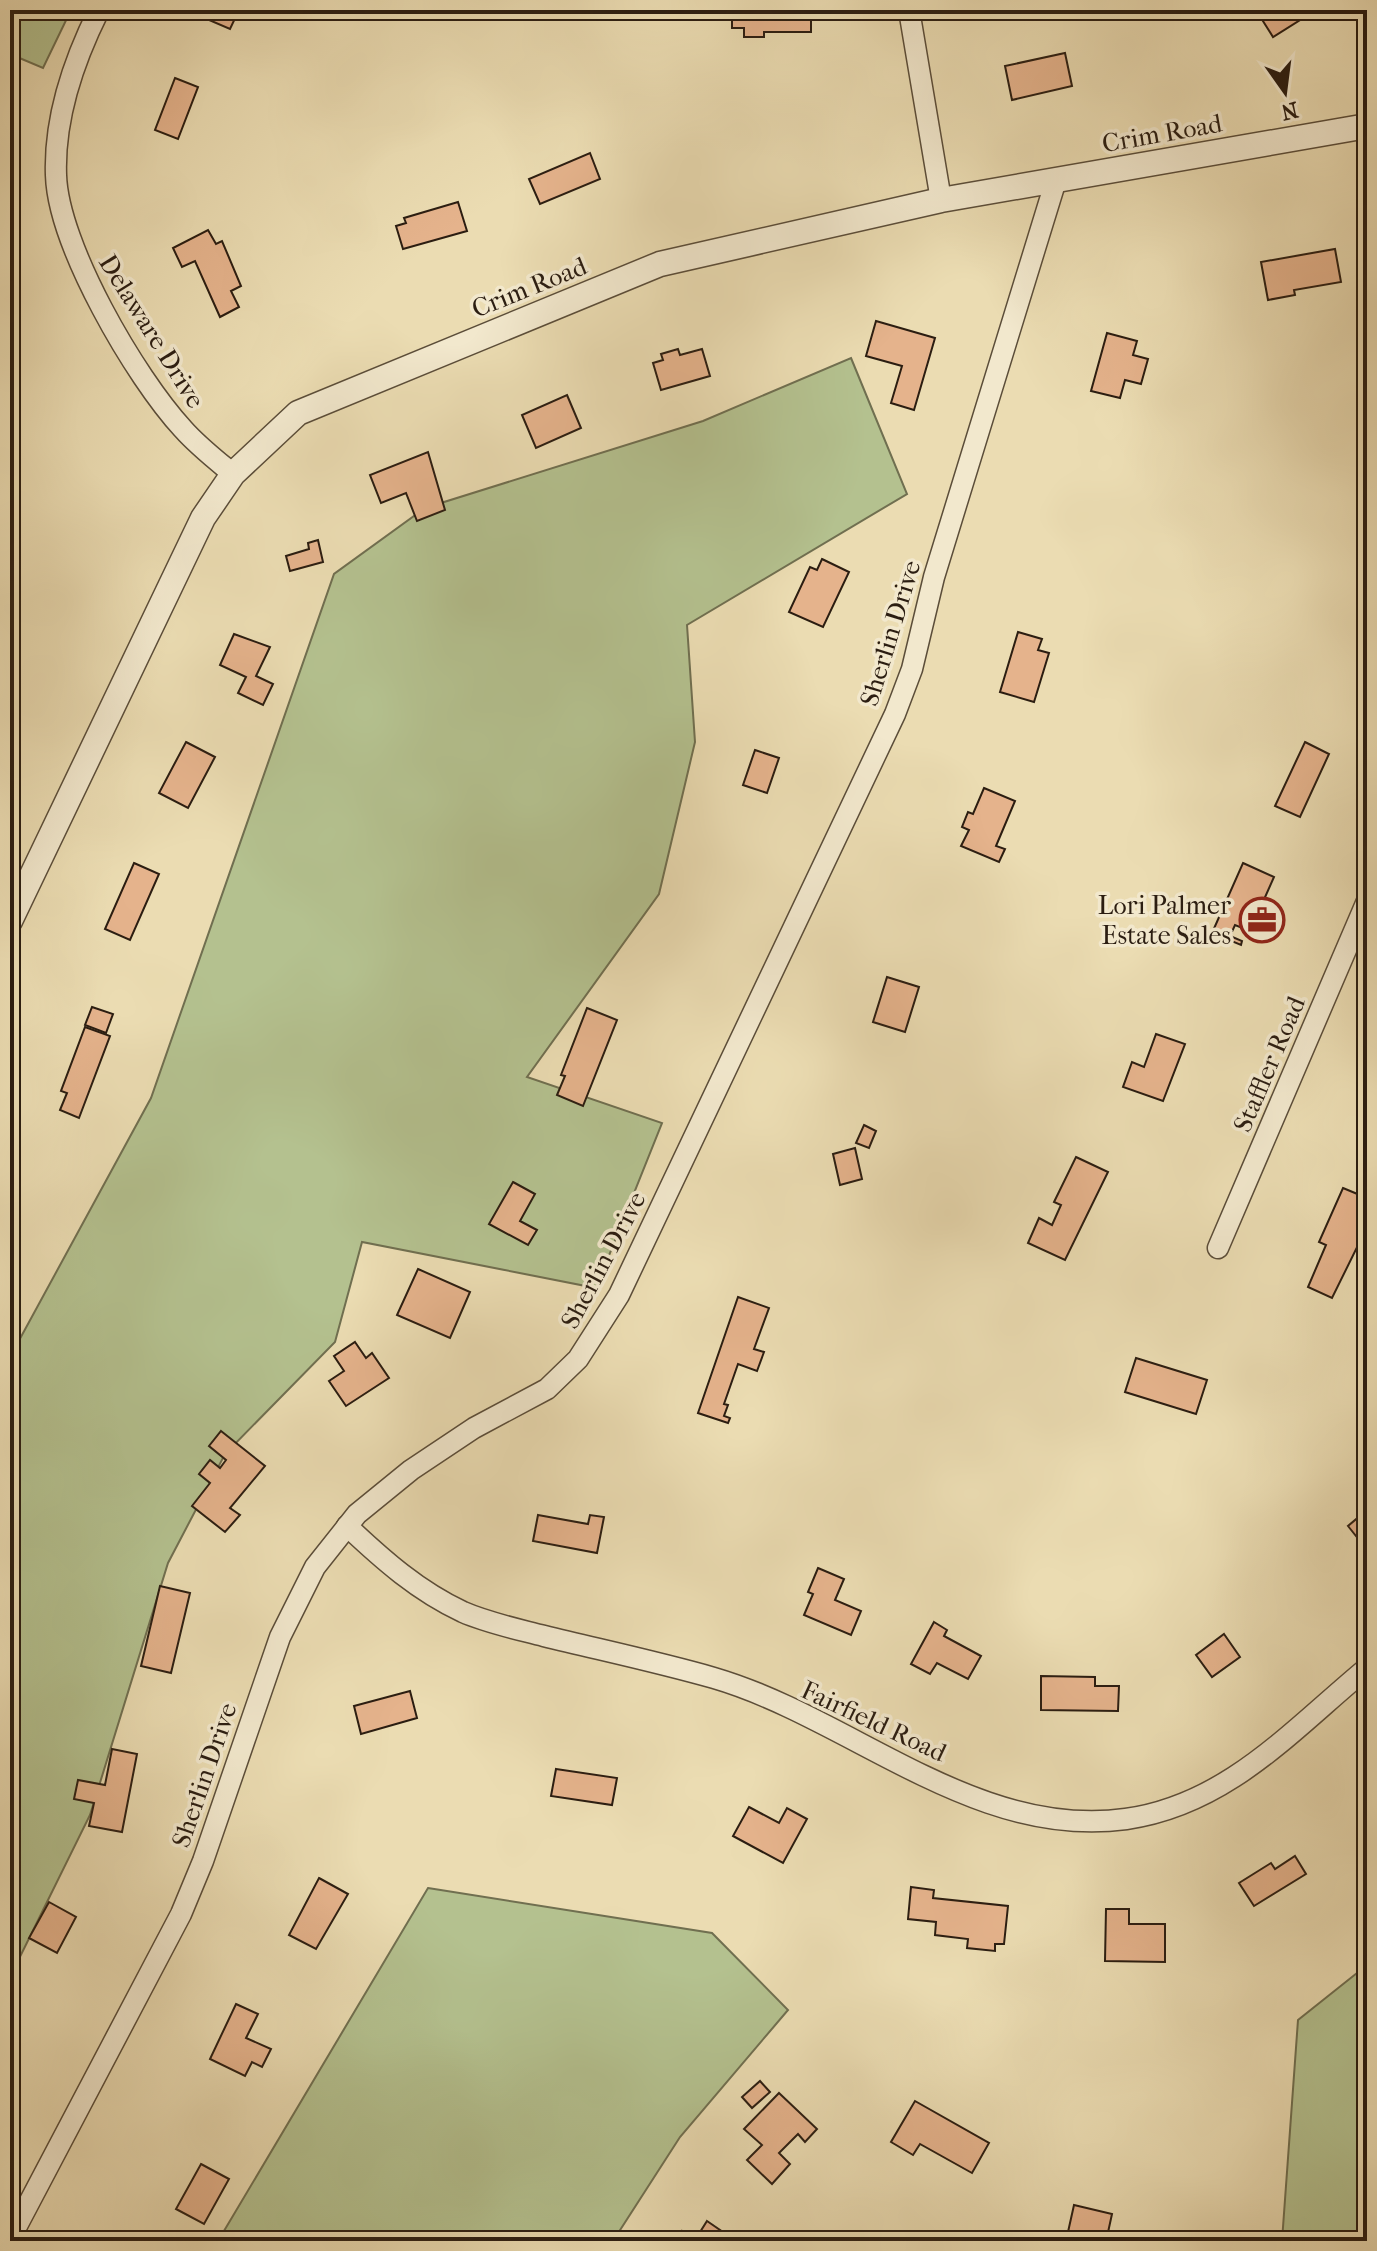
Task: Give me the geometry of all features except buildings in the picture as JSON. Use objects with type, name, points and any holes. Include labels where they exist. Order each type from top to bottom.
[{"type":"street","name":"Delaware Drive","points":[[99,10],[61,108],[56,173],[58,194],[81,270],[157,396],[184,430],[233,474]]},
{"type":"street","points":[[909,10],[941,200]]},
{"type":"street","name":"Crim Road","points":[[10,921],[179,561],[233,474],[298,413],[660,264],[941,200],[1367,126]]},
{"type":"street","name":"Sherlin Drive","points":[[10,2239],[181,1914],[203,1861],[280,1637],[315,1567],[347,1526],[411,1470],[474,1428],[547,1389],[578,1359],[619,1295],[895,714],[912,669],[934,577],[1056,180]]},
{"type":"street","name":"Staffler Road","points":[[1218,1248],[1367,901]]},
{"type":"street","name":"Fairfield Road","points":[[347,1526],[415,1585],[466,1613],[717,1679],[969,1794],[1037,1817],[1090,1822],[1126,1819],[1173,1809],[1204,1797],[1233,1780],[1367,1668]]},
{"type":"green space","points":[[10,10],[71,10],[43,68],[10,54]]},
{"type":"green space","points":[[851,358],[907,494],[687,625],[695,742],[659,894],[527,1077],[662,1123],[596,1288],[362,1242],[335,1342],[225,1454],[168,1563],[90,1815],[10,1977],[10,1357],[151,1098],[334,574],[425,508],[703,421]]},
{"type":"green space","points":[[428,1888],[712,1933],[788,2010],[680,2137],[613,2241],[218,2241]]},
{"type":"green space","points":[[1367,1965],[1367,2241],[1282,2241],[1298,2020]]},
{"type":"place","name":"Lori Palmer Estate Sales","points":[[1262,920]]}]
